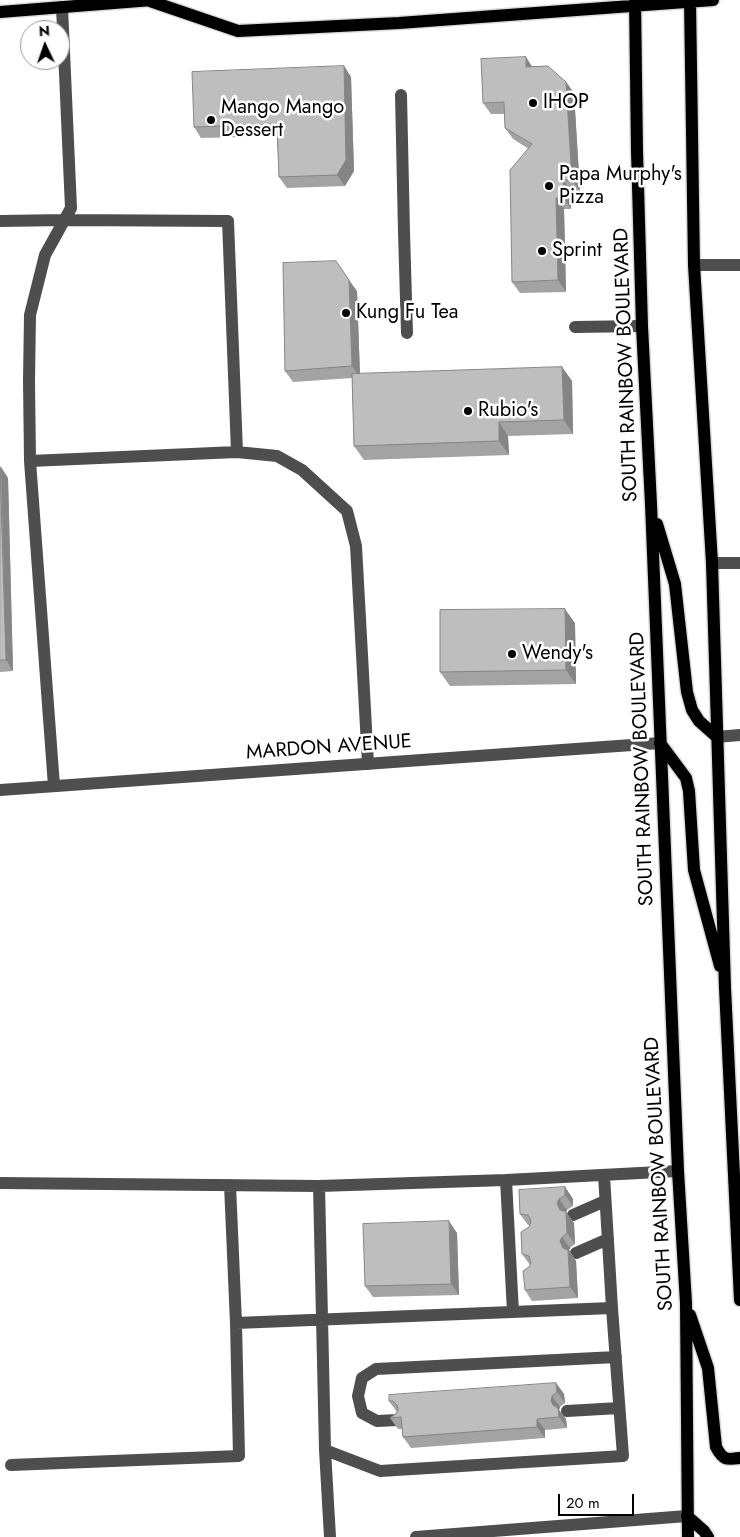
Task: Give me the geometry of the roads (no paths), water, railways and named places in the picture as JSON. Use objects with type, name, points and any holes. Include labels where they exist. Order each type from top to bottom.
[{"type":"main road","points":[[0,12],[151,0],[238,31],[399,23],[635,3],[713,0]]},
{"type":"main road","points":[[690,1],[694,265],[712,563],[726,988],[740,1300]]},
{"type":"main road","name":"SOUTH RAINBOW BOULEVARD","points":[[635,3],[642,326],[678,1171],[686,1303],[688,1537]]},
{"type":"main road","points":[[651,504],[675,584],[687,692],[692,710],[699,721],[717,738]]},
{"type":"main road","points":[[660,743],[679,767],[688,785],[691,800],[694,870],[726,988]]},
{"type":"main road","points":[[686,1303],[708,1368],[716,1447],[720,1455],[728,1460],[740,1458]]},
{"type":"main road","points":[[687,1516],[708,1537]]},
{"type":"street","points":[[54,786],[28,420],[30,314],[45,255],[71,208],[62,7]]},
{"type":"street","points":[[402,94],[408,333]]},
{"type":"street","points":[[0,221],[228,221],[237,452]]},
{"type":"street","points":[[694,265],[740,265]]},
{"type":"street","points":[[575,327],[642,326]]},
{"type":"street","points":[[30,461],[237,452],[277,456],[302,470],[347,511],[356,546],[368,764]]},
{"type":"street","points":[[712,563],[740,563]]},
{"type":"street","points":[[717,738],[740,735]]},
{"type":"street","name":"MARDON AVENUE","points":[[0,790],[660,743]]},
{"type":"street","points":[[0,1183],[319,1186],[506,1180],[678,1171]]},
{"type":"street","points":[[325,1450],[380,1471],[623,1456],[604,1175]]},
{"type":"street","points":[[506,1180],[513,1312]]},
{"type":"street","points":[[11,1465],[239,1456],[230,1185]]},
{"type":"street","points":[[319,1186],[325,1450],[330,1537]]},
{"type":"street","points":[[573,1215],[606,1201]]},
{"type":"street","points":[[509,1242],[524,1236]]},
{"type":"street","points":[[576,1253],[608,1239]]},
{"type":"street","points":[[511,1281],[525,1276]]},
{"type":"street","points":[[236,1323],[612,1308]]},
{"type":"street","points":[[398,1420],[377,1421],[362,1413],[358,1396],[362,1378],[376,1369],[616,1357]]},
{"type":"street","points":[[567,1411],[619,1408]]},
{"type":"street","points":[[416,1537],[465,1535],[687,1516]]},
{"type":"place","name":"IHOP","points":[[533,103]]},
{"type":"place","name":"Mango Mango Dessert","points":[[211,120]]},
{"type":"place","name":"Papa Murphy's Pizza","points":[[549,186]]},
{"type":"place","name":"Sprint","points":[[542,251]]},
{"type":"place","name":"Kung Fu Tea","points":[[346,313]]},
{"type":"place","name":"Rubio's","points":[[468,411]]},
{"type":"place","name":"Wendy's","points":[[512,654]]}]
